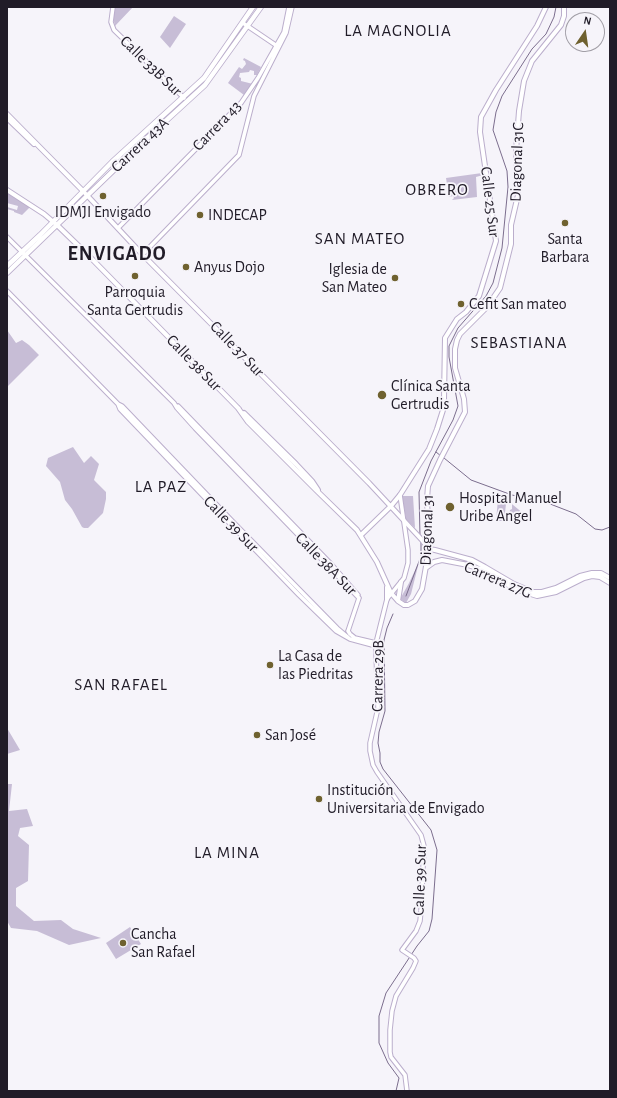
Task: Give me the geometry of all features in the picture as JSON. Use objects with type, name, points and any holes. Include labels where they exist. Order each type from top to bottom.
[{"type":"main road","name":"Carrera 43A","points":[[7,273],[24,253],[85,193],[209,81],[245,24],[253,7]]},
{"type":"main road","name":"Carrera 43A","points":[[85,193],[112,162],[204,78],[245,24],[261,7]]},
{"type":"main road","name":"Calle 25 Sur","points":[[361,535],[391,506],[400,495],[429,450],[441,418],[444,399],[445,338],[457,319],[466,312],[479,296],[495,245],[496,236],[480,132],[480,117],[537,26],[546,7]]},
{"type":"main road","name":"Diagonal 31C","points":[[465,412],[464,399],[455,368],[455,348],[460,334],[487,307],[500,288],[511,244],[511,225],[518,195],[516,151],[519,112],[524,81],[532,61],[562,25],[564,7]]},
{"type":"main road","name":"Calle 37 Sur","points":[[7,114],[391,506],[422,540],[429,550]]},
{"type":"main road","name":"Calle 37 Sur","points":[[7,118],[42,151]]},
{"type":"main road","name":"Calle 38 Sur","points":[[7,190],[55,223],[238,408],[296,464],[312,481],[319,493],[353,525],[361,535],[391,593]]},
{"type":"main road","name":"Carrera 43A","points":[[7,266],[24,253]]},
{"type":"main road","name":"Diagonal 31","points":[[398,601],[404,605],[408,605],[415,601],[422,589],[429,550],[427,491],[432,477],[465,412]]},
{"type":"main road","name":"Carrera 27G","points":[[429,550],[472,560],[510,582],[533,592],[546,591],[569,584]]},
{"type":"main road","name":"Carrera 27G","points":[[426,567],[438,560],[468,565],[483,570],[515,589],[536,596],[551,594],[569,584]]},
{"type":"main road","points":[[569,584],[580,576],[592,572],[602,573],[610,578]]},
{"type":"main road","points":[[569,584],[584,578],[596,576],[604,578],[610,583]]},
{"type":"main road","points":[[386,581],[387,601]]},
{"type":"main road","points":[[398,601],[401,582]]},
{"type":"main road","points":[[391,593],[398,601]]},
{"type":"street","name":"Calle 33B Sur","points":[[113,7],[111,22],[114,30],[187,101]]},
{"type":"street","name":"Carrera 43","points":[[143,254],[237,157],[242,144],[256,89],[284,32],[291,7]]},
{"type":"street","points":[[245,24],[278,46]]},
{"type":"street","name":"Carrera 43","points":[[118,228],[241,103],[278,46]]},
{"type":"street","name":"Calle 38A Sur","points":[[7,237],[176,406],[179,407],[356,591],[359,598],[348,631]]},
{"type":"street","name":"Calle 39 Sur","points":[[7,291],[350,639]]},
{"type":"street","name":"Calle 39 Sur","points":[[118,404],[120,409],[299,595],[336,631],[350,639],[376,644]]},
{"type":"street","points":[[400,495],[408,555],[406,574],[401,582]]},
{"type":"street","name":"Carrera 29B","points":[[401,582],[391,593],[387,601],[376,644],[378,708],[370,743],[371,758],[377,772],[418,831]]},
{"type":"street","points":[[387,601],[395,597]]},
{"type":"street","points":[[342,632],[348,631],[356,638],[376,644]]},
{"type":"street","name":"Calle 39 Sur","points":[[407,1091],[406,1075],[391,1057],[390,1030],[392,1011],[396,996],[413,968],[415,960],[402,950],[416,931],[421,912],[424,846],[421,835],[418,831]]},
{"type":"shaded area","points":[[114,7],[133,7],[115,26],[113,17]]},
{"type":"shaded area","points":[[174,16],[186,24],[170,48],[160,37]]},
{"type":"shaded area","points":[[244,58],[261,67],[257,75],[254,75],[254,71],[250,70],[249,72],[240,73],[239,77],[241,78],[241,81],[253,84],[244,95],[228,83],[239,67],[242,69],[246,64],[243,60]]},
{"type":"shaded area","points":[[482,173],[483,175],[476,177],[477,197],[452,200],[454,198],[453,196],[449,197],[446,178]]},
{"type":"shaded area","points":[[7,190],[31,206],[22,215],[7,209],[7,207],[17,210],[18,206],[7,203]]},
{"type":"shaded area","points":[[7,330],[16,343],[22,340],[39,355],[8,386],[7,379]]},
{"type":"shaded area","points":[[73,447],[84,463],[91,456],[99,464],[94,480],[106,492],[103,513],[88,528],[82,527],[65,500],[60,482],[46,466],[48,458]]},
{"type":"shaded area","points":[[402,496],[413,496],[415,528],[406,519]]},
{"type":"shaded area","points":[[498,499],[507,500],[512,504],[506,504],[504,521],[496,521]]},
{"type":"shaded area","points":[[512,504],[524,514],[521,517],[518,514],[509,516],[510,510],[512,509]]},
{"type":"shaded area","points":[[419,562],[411,594],[406,603],[400,599]]},
{"type":"shaded area","points":[[7,728],[20,750],[7,754]]},
{"type":"shaded area","points":[[7,784],[12,784],[9,811],[27,809],[33,826],[20,828],[18,836],[29,845],[28,881],[16,888],[16,906],[34,921],[61,920],[73,929],[101,938],[69,945],[37,931],[11,928],[7,921]]},
{"type":"shaded area","name":"Cancha San Rafael","points":[[130,927],[141,944],[116,959],[106,943]]},
{"type":"waterway","points":[[420,536],[419,492],[431,461],[453,420],[458,406],[449,357],[449,346],[458,328],[486,296],[493,283],[502,248],[508,187],[507,171],[493,130],[496,112],[502,96],[532,49],[546,34],[554,17],[556,7]]},
{"type":"waterway","points":[[436,452],[441,456]]},
{"type":"waterway","points":[[444,458],[471,480],[512,495],[545,502],[576,514],[595,529],[602,530],[610,527]]},
{"type":"waterway","points":[[406,596],[421,556],[421,542]]},
{"type":"waterway","points":[[393,614],[384,640],[385,711],[379,732],[378,743],[380,762],[383,769],[431,830],[437,850],[432,919],[429,931],[417,946],[386,993],[379,1016],[379,1043],[388,1063],[399,1078],[396,1091]]},
{"type":"place","name":"IDMJI Envigado","points":[[103,196]]},
{"type":"place","name":"INDECAP","points":[[200,215]]},
{"type":"place","name":"Santa Barbara","points":[[565,223]]},
{"type":"place","name":"Anyus Dojo","points":[[186,267]]},
{"type":"place","name":"Parroquia Santa Gertrudis","points":[[135,276]]},
{"type":"place","name":"Iglesia de San Mateo","points":[[395,278]]},
{"type":"place","name":"Cefit San mateo","points":[[461,304]]},
{"type":"place","name":"Clínica Santa Gertrudis","points":[[382,395]]},
{"type":"place","name":"Hospital Manuel Uribe Angel","points":[[450,507]]},
{"type":"place","name":"La Casa de las Piedritas","points":[[270,665]]},
{"type":"place","name":"San José","points":[[257,735]]},
{"type":"place","name":"Institución Universitaria de Envigado","points":[[319,799]]},
{"type":"place","name":"Cancha San Rafael","points":[[123,943]]},
{"type":"district","name":"LA MAGNOLIA","points":[[398,31]]},
{"type":"district","name":"OBRERO","points":[[437,190]]},
{"type":"district","name":"SAN MATEO","points":[[360,239]]},
{"type":"district","name":"ENVIGADO","points":[[117,254]]},
{"type":"district","name":"SEBASTIANA","points":[[519,343]]},
{"type":"district","name":"LA PAZ","points":[[161,487]]},
{"type":"district","name":"SAN RAFAEL","points":[[121,685]]},
{"type":"district","name":"LA MINA","points":[[227,853]]}]
